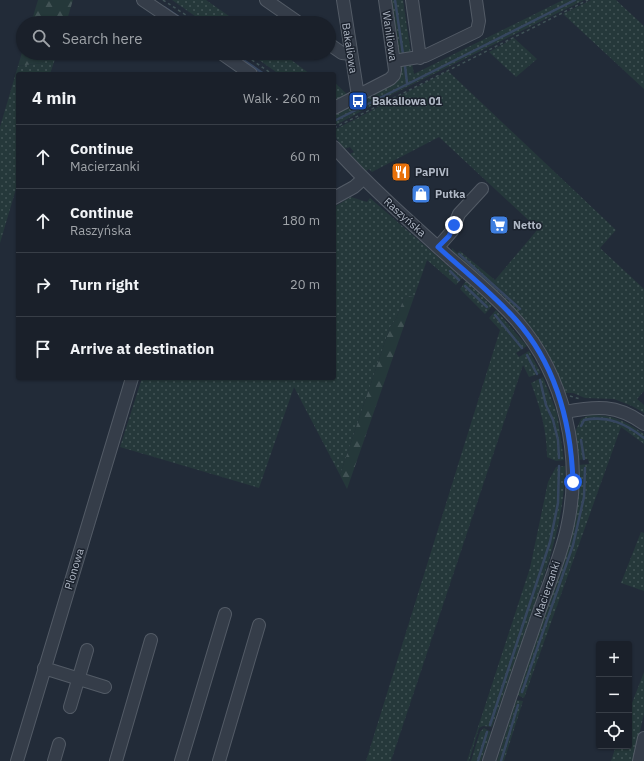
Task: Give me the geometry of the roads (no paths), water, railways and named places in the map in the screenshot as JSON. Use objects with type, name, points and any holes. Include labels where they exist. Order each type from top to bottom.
[{"type":"street","points":[[143,0],[167,16]]},
{"type":"street","points":[[267,0],[289,16]]},
{"type":"street","name":"Bakaliowa","points":[[343,0],[358,96]]},
{"type":"street","name":"Waniliowa","points":[[336,107],[390,79],[394,75],[394,61],[385,0]]},
{"type":"street","points":[[412,0],[420,58]]},
{"type":"street","points":[[394,61],[420,58],[477,31],[479,21],[476,0]]},
{"type":"street","points":[[336,49],[342,53],[351,54]]},
{"type":"street","points":[[231,60],[248,72]]},
{"type":"street","name":"Raszyńska","points":[[336,149],[363,179],[503,306],[530,337],[550,372],[565,412]]},
{"type":"street","points":[[336,197],[354,187],[363,179]]},
{"type":"street","points":[[438,247],[452,231],[459,214],[482,189]]},
{"type":"street","name":"Plonowa","points":[[17,761],[131,380]]},
{"type":"street","points":[[565,412],[591,407],[602,407],[625,412],[644,424]]},
{"type":"street","name":"Macierzanki","points":[[488,761],[566,531],[573,482],[571,450],[565,412]]},
{"type":"street","points":[[181,761],[225,614]]},
{"type":"street","points":[[219,761],[259,626]]},
{"type":"street","points":[[116,761],[151,640]]},
{"type":"street","points":[[70,707],[87,650]]},
{"type":"street","points":[[44,668],[105,687]]},
{"type":"street","points":[[639,761],[644,738]]},
{"type":"street","points":[[54,761],[59,744]]},
{"type":"waterway","points":[[395,0],[403,54]]},
{"type":"waterway","points":[[336,120],[575,0]]},
{"type":"waterway","points":[[164,7],[178,16]]},
{"type":"waterway","points":[[243,60],[261,72]]},
{"type":"waterway","points":[[405,66],[407,83]]},
{"type":"waterway","points":[[459,254],[520,309]]},
{"type":"waterway","points":[[450,271],[459,280]]},
{"type":"waterway","points":[[465,286],[487,307]]},
{"type":"waterway","points":[[495,315],[522,348]]},
{"type":"waterway","points":[[527,355],[537,374]]},
{"type":"waterway","points":[[540,380],[546,405],[553,420],[558,440],[559,458]]},
{"type":"waterway","points":[[581,426],[584,420],[609,420],[623,425],[644,438]]},
{"type":"waterway","points":[[581,440],[584,459]]},
{"type":"waterway","points":[[490,725],[550,542],[558,503],[559,466]]},
{"type":"waterway","points":[[522,692],[573,545],[584,497],[585,468]]},
{"type":"waterway","points":[[501,761],[518,705]]},
{"type":"waterway","points":[[478,761],[487,732]]},
{"type":"place","name":"Bakaliowa 01","points":[[358,101]]},
{"type":"place","name":"PaPiVi","points":[[401,172]]},
{"type":"place","name":"Putka","points":[[421,194]]},
{"type":"place","name":"Netto","points":[[499,225]]}]
